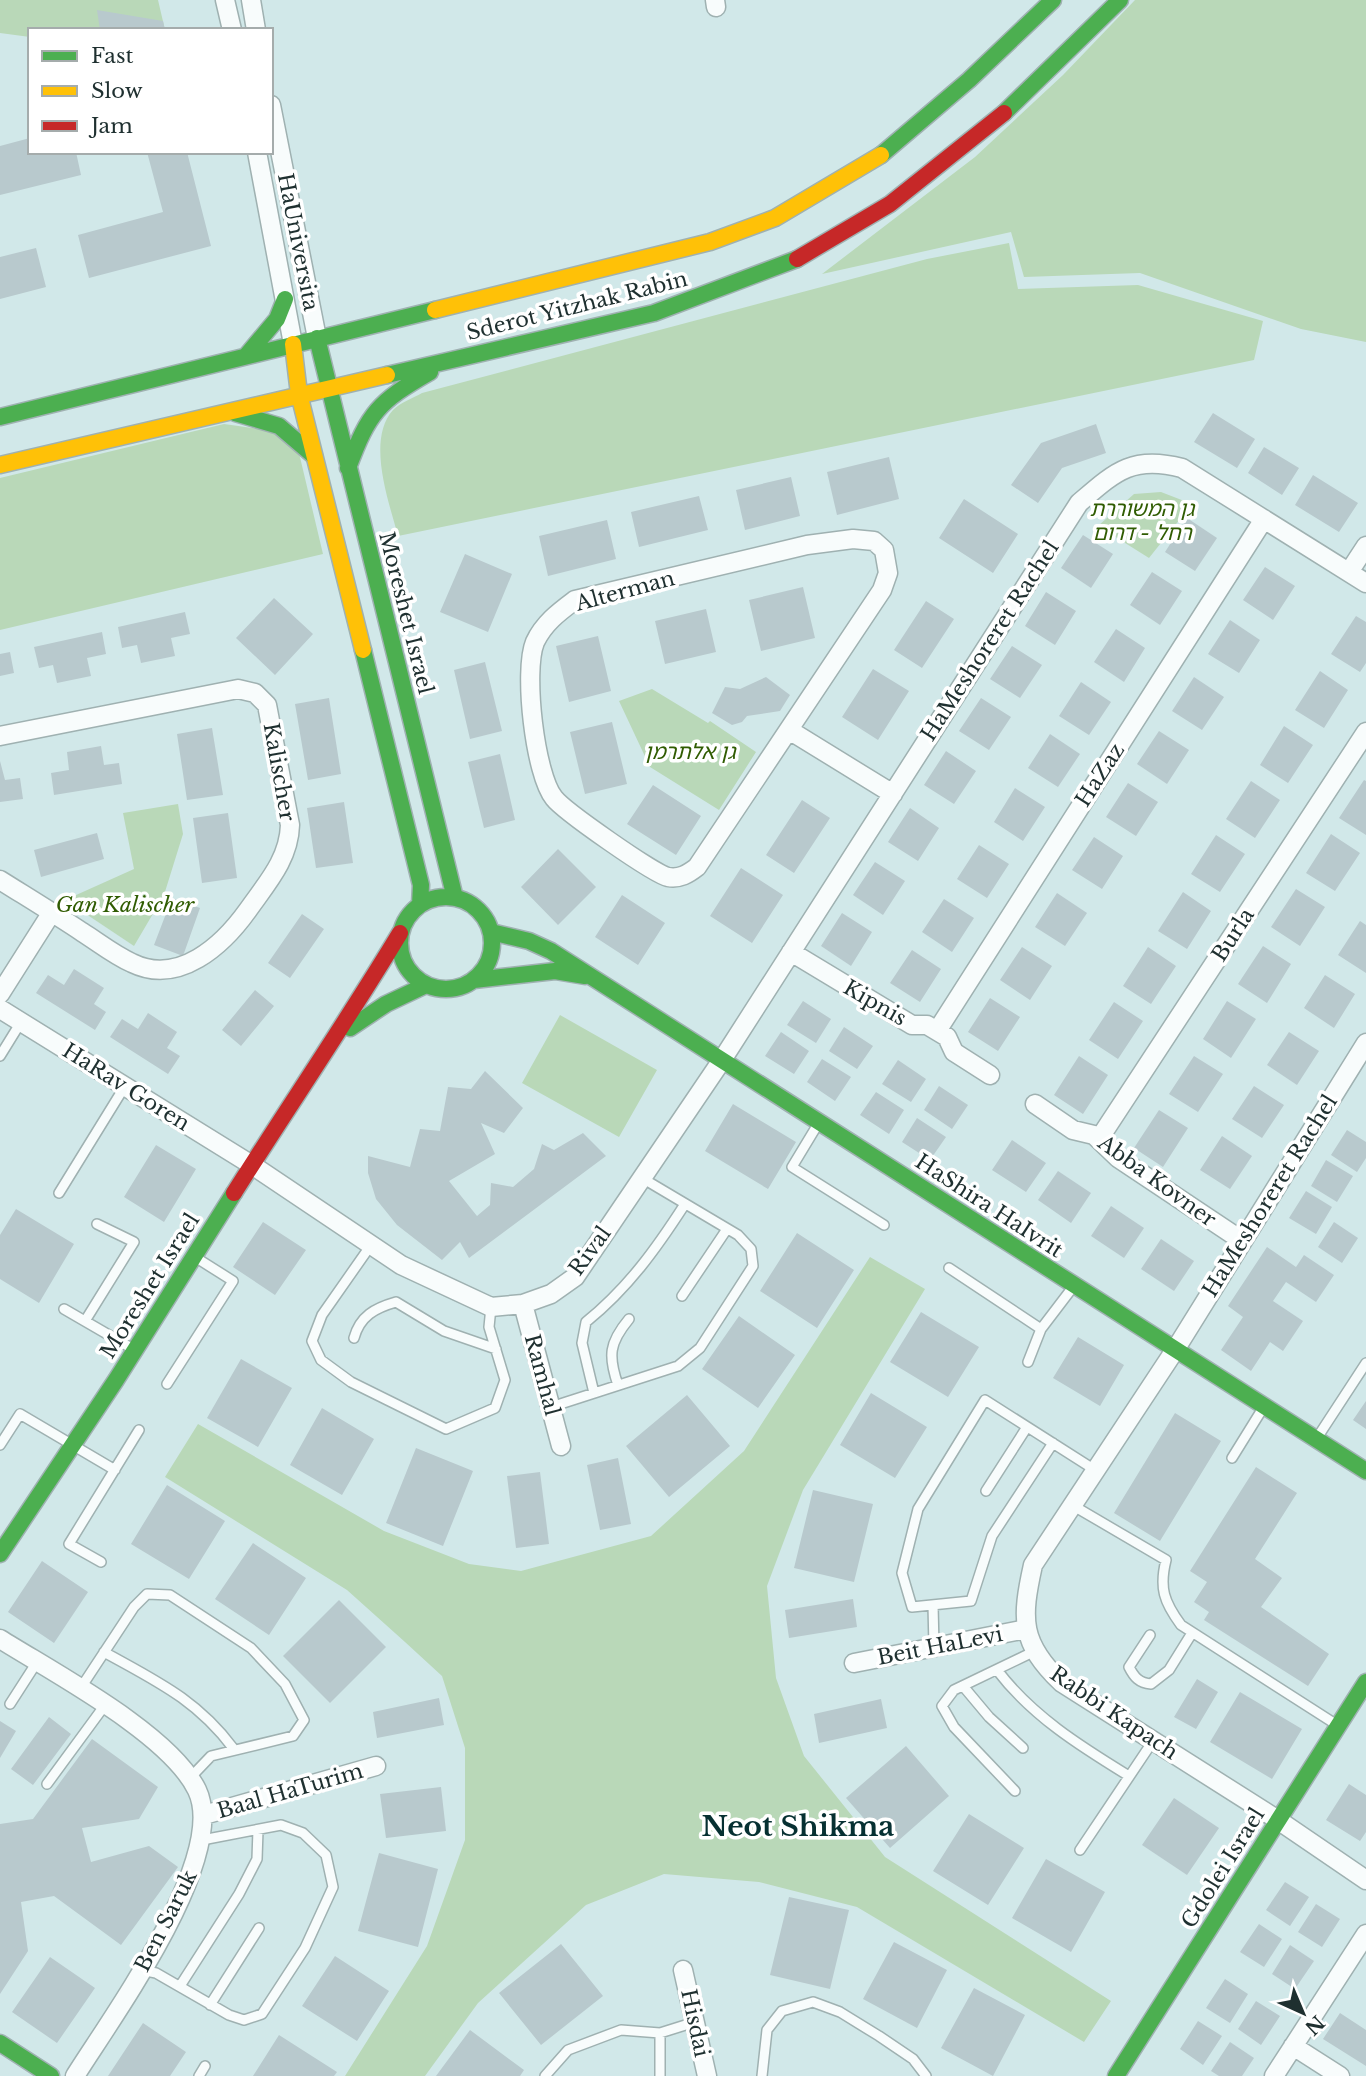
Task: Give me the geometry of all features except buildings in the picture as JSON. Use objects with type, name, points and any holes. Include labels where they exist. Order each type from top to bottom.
[{"type":"street","points":[[225,0],[232,28]]},
{"type":"street","points":[[251,0],[256,28]]},
{"type":"street","name":"Sderot Yitzhak Rabin","points":[[0,417],[710,242],[775,218],[871,164],[951,96],[1053,0]]},
{"type":"street","name":"Sderot Yitzhak Rabin","points":[[0,465],[654,313],[733,287],[804,255],[901,194],[962,149],[1119,0]]},
{"type":"street","name":"HaUniversita","points":[[273,115],[317,338]]},
{"type":"street","name":"HaUniversita","points":[[257,154],[293,344]]},
{"type":"street","points":[[246,356],[277,319],[285,299]]},
{"type":"street","name":"Moreshet Israel","points":[[317,338],[455,898]]},
{"type":"street","points":[[293,344],[299,394],[421,885],[420,905]]},
{"type":"street","points":[[348,468],[367,417],[386,397],[456,358]]},
{"type":"street","points":[[228,411],[273,420],[294,435],[314,456]]},
{"type":"street","name":"HaMeshoreret Rachel","points":[[722,1060],[1079,503],[1116,471],[1125,466],[1161,463],[1182,468],[1366,583]]},
{"type":"street","name":"HaZaz","points":[[937,1031],[1264,519]]},
{"type":"street","name":"Alterman","points":[[853,539],[874,541],[884,550],[888,561],[882,590],[789,730],[697,867],[683,877],[666,877],[592,829],[552,797],[544,781],[529,699],[529,672],[535,643],[551,618],[575,600],[807,545],[853,539]]},
{"type":"street","points":[[1349,572],[1366,546]]},
{"type":"street","name":"Kalischer","points":[[0,736],[239,689],[255,693],[267,705],[283,780],[290,842],[284,859],[236,928],[217,947],[192,963],[163,969],[134,965],[0,880]]},
{"type":"street","points":[[789,730],[893,793]]},
{"type":"street","name":"Burla","points":[[1099,1139],[1366,732]]},
{"type":"street","points":[[443,897],[455,898],[478,909],[491,932],[489,959],[474,980],[450,989],[426,985],[407,969],[401,958],[400,933],[410,914],[420,905],[443,897]]},
{"type":"street","points":[[0,994],[52,912]]},
{"type":"street","name":"HaShira HaIvrit","points":[[491,932],[529,941],[551,951],[1366,1471]]},
{"type":"street","name":"Moreshet Israel","points":[[0,1554],[336,1040],[400,933]]},
{"type":"street","name":"Kipnis","points":[[791,953],[912,1025],[927,1025],[947,1037],[954,1052],[990,1075]]},
{"type":"street","name":"HaShira HaIvrit","points":[[474,980],[555,971],[590,976]]},
{"type":"street","name":"Moreshet Israel","points":[[336,1040],[369,1012],[399,995],[426,985]]},
{"type":"street","name":"HaRav Goren","points":[[0,1009],[252,1165]]},
{"type":"street","name":"HaMeshoreret Rachel","points":[[1175,1350],[1366,1042]]},
{"type":"street","name":"Rival","points":[[491,1307],[523,1304],[551,1294],[575,1277],[722,1060]]},
{"type":"street","name":"Abba Kovner","points":[[1035,1104],[1073,1130],[1099,1139],[1118,1158],[1241,1240]]},
{"type":"street","points":[[252,1165],[401,1265],[491,1307]]},
{"type":"street","name":"Ramhal","points":[[523,1304],[561,1446]]},
{"type":"street","name":"Rabbi Kapach","points":[[1175,1350],[1033,1565],[1026,1600],[1026,1629],[1040,1662],[1062,1683],[1278,1820],[1366,1880]]},
{"type":"street","name":"Beit HaLevi","points":[[854,1663],[1026,1629]]},
{"type":"street","name":"Ben Saruk","points":[[0,1639],[105,1705],[166,1751],[197,1790],[204,1815],[202,1840],[186,1888],[141,1970],[75,2076]]},
{"type":"street","name":"Gdolei Israel","points":[[1116,2076],[1366,1682]]},
{"type":"street","name":"Baal HaTurim","points":[[204,1815],[376,1766]]},
{"type":"street","points":[[1274,2076],[1366,1934]]},
{"type":"street","name":"Hisdai","points":[[683,1970],[707,2076]]},
{"type":"street","points":[[0,2043],[51,2076]]},
{"type":"street","points":[[1293,2046],[1340,2076]]},
{"type":"lane","points":[[0,1056],[21,1021]]},
{"type":"lane","points":[[59,1193],[125,1086]]},
{"type":"lane","points":[[819,1122],[792,1167],[884,1225]]},
{"type":"lane","points":[[551,1407],[678,1366],[700,1348],[753,1266],[751,1249],[727,1229],[642,1178]]},
{"type":"lane","points":[[594,1393],[582,1343],[586,1322],[610,1303],[647,1263],[685,1204]]},
{"type":"lane","points":[[85,1321],[134,1242],[97,1224]]},
{"type":"lane","points":[[682,1296],[727,1229]]},
{"type":"lane","points":[[371,1245],[322,1315],[312,1341],[321,1360],[351,1382],[446,1429],[495,1408],[505,1380],[489,1326],[491,1307]]},
{"type":"lane","points":[[167,1384],[233,1281],[194,1256]]},
{"type":"lane","points":[[949,1268],[1041,1329]]},
{"type":"lane","points":[[1028,1362],[1041,1329],[1074,1285]]},
{"type":"lane","points":[[354,1338],[357,1327],[375,1308],[396,1302],[444,1331],[496,1349]]},
{"type":"lane","points":[[64,1309],[135,1349]]},
{"type":"lane","points":[[618,1385],[610,1361],[616,1335],[629,1319]]},
{"type":"lane","points":[[1316,1440],[1365,1367]]},
{"type":"lane","points":[[1053,1443],[992,1536],[971,1601],[912,1607],[902,1573],[918,1509],[985,1400],[1053,1443],[1095,1470]]},
{"type":"lane","points":[[1231,1458],[1264,1407]]},
{"type":"lane","points":[[0,1445],[20,1414],[115,1470]]},
{"type":"lane","points":[[986,1491],[1027,1427]]},
{"type":"lane","points":[[101,1562],[69,1544],[139,1430]]},
{"type":"lane","points":[[1072,1505],[1166,1560],[1162,1591],[1165,1602],[1181,1625],[1338,1726]]},
{"type":"lane","points":[[80,1689],[134,1607],[147,1594],[170,1595],[251,1648],[285,1684],[304,1720],[293,1735],[233,1748],[211,1756],[188,1779]]},
{"type":"lane","points":[[933,1605],[934,1647]]},
{"type":"lane","points":[[1150,1635],[1129,1667],[1134,1677],[1143,1684],[1151,1684],[1169,1670],[1192,1633]]},
{"type":"lane","points":[[1015,1791],[954,1727],[942,1706],[954,1690],[1035,1651]]},
{"type":"lane","points":[[104,1652],[184,1697],[212,1720],[233,1748]]},
{"type":"lane","points":[[10,1704],[37,1662]]},
{"type":"lane","points":[[997,1670],[1015,1693],[1068,1738],[1129,1776]]},
{"type":"lane","points":[[963,1686],[989,1717],[1023,1748]]},
{"type":"lane","points":[[47,1784],[105,1705]]},
{"type":"lane","points":[[1080,1850],[1153,1741]]},
{"type":"lane","points":[[141,1970],[156,1973],[210,2005],[244,2020],[262,2014],[305,1948],[333,1886],[326,1855],[303,1833],[281,1825],[202,1840]]},
{"type":"lane","points":[[180,1986],[239,1894],[257,1859],[258,1830]]},
{"type":"lane","points":[[210,2005],[259,1928]]},
{"type":"lane","points":[[762,2076],[767,2030],[782,2011],[813,2002],[840,2012],[879,2036],[913,2059],[926,2076]]},
{"type":"lane","points":[[545,2076],[568,2050],[621,2030],[660,2033],[695,2022]]},
{"type":"lane","points":[[660,2033],[660,2076]]},
{"type":"lane","points":[[199,2076],[205,2066]]},
{"type":"green space","points":[[0,0],[158,0],[165,28],[28,28],[28,37],[0,33]]},
{"type":"green space","points":[[1135,0],[1366,0],[1366,342],[1301,329],[1140,273],[1024,277],[1011,232],[822,274],[975,157],[1063,75]]},
{"type":"green space","points":[[1009,243],[1018,289],[1138,285],[1263,321],[1254,360],[398,536],[385,489],[380,454],[381,438],[385,423],[393,410],[422,393],[927,259]]},
{"type":"green space","points":[[224,424],[274,431],[299,453],[323,554],[0,630],[0,478]]},
{"type":"green space","name":"גן המשוררת רחל - דרום","points":[[1161,492],[1192,504],[1149,558],[1098,526],[1134,494]]},
{"type":"green space","name":"גן אלתרמן","points":[[652,689],[708,723],[710,721],[756,752],[719,810],[650,767],[619,701]]},
{"type":"green space","name":"Gan Kalischer","points":[[178,804],[183,834],[164,895],[134,946],[65,900],[134,869],[123,813]]},
{"type":"green space","points":[[560,1015],[657,1070],[619,1137],[522,1083]]},
{"type":"green space","points":[[870,1257],[925,1289],[803,1490],[767,1586],[776,1678],[804,1756],[885,1857],[1111,2001],[1084,2042],[857,1907],[759,1882],[664,1874],[586,1905],[478,2003],[425,2076],[345,2076],[427,1946],[465,1840],[465,1748],[442,1676],[405,1642],[347,1590],[165,1477],[198,1424],[384,1531],[469,1564],[521,1571],[651,1536],[744,1451]]},
{"type":"traffic: fast","points":[[881,155],[969,80],[1053,0]]},
{"type":"traffic: fast","points":[[1004,113],[1120,0]]},
{"type":"traffic: fast","points":[[387,375],[654,313],[797,259]]},
{"type":"traffic: fast","points":[[246,356],[277,319],[285,299]]},
{"type":"traffic: fast","points":[[0,417],[435,310]]},
{"type":"traffic: fast","points":[[317,338],[455,898]]},
{"type":"traffic: fast","points":[[348,468],[362,434],[377,410],[398,392],[430,372]]},
{"type":"traffic: fast","points":[[235,413],[279,426],[314,456]]},
{"type":"traffic: fast","points":[[363,650],[421,885],[420,905]]},
{"type":"traffic: fast","points":[[446,897],[464,900],[479,910],[489,925],[492,943],[489,961],[479,976],[464,986],[446,989],[428,986],[413,976],[403,961],[400,943],[403,925],[413,910],[428,900],[446,897]]},
{"type":"traffic: fast","points":[[491,932],[529,941],[551,951],[1366,1471]]},
{"type":"traffic: fast","points":[[474,980],[555,971],[585,976]]},
{"type":"traffic: fast","points":[[350,1028],[386,1004],[426,985]]},
{"type":"traffic: fast","points":[[0,1554],[116,1380],[234,1193]]},
{"type":"traffic: fast","points":[[1116,2076],[1366,1682]]},
{"type":"traffic: fast","points":[[0,2043],[51,2076]]},
{"type":"traffic: slow","points":[[435,310],[710,242],[775,218],[881,155]]},
{"type":"traffic: slow","points":[[293,344],[299,394],[363,650]]},
{"type":"traffic: slow","points":[[0,465],[387,375]]},
{"type":"traffic: jam","points":[[797,259],[890,204],[1004,113]]},
{"type":"traffic: jam","points":[[234,1193],[400,933]]},
{"type":"district","name":"Neot Shikma","points":[[798,1826]]}]
